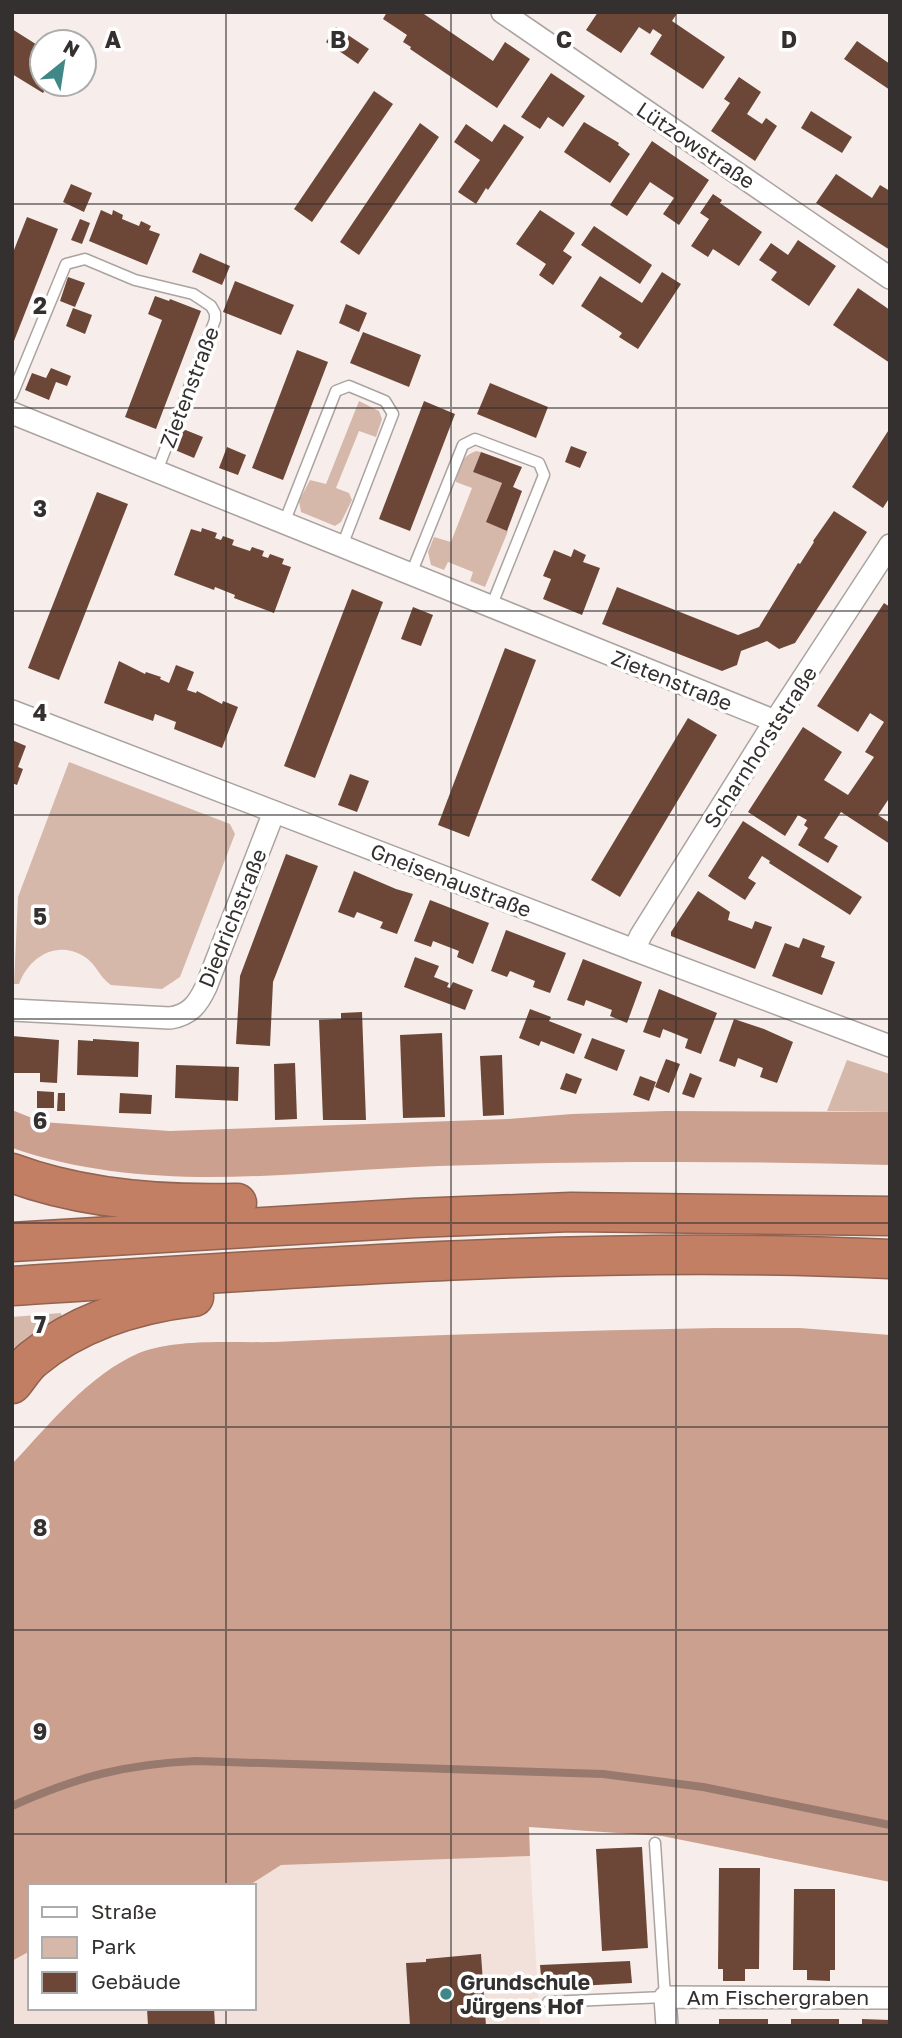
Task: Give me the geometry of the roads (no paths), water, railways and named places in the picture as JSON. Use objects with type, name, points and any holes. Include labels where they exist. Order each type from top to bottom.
[{"type":"highway","points":[[12,1172],[64,1188],[124,1198],[192,1204],[359,1197],[414,1218]]},
{"type":"highway","points":[[12,1242],[414,1218],[571,1212],[890,1216]]},
{"type":"highway","points":[[12,1286],[387,1262],[708,1255],[890,1259]]},
{"type":"highway","points":[[12,1384],[32,1360],[86,1325],[152,1302],[237,1291],[369,1284],[387,1262]]},
{"type":"street","name":"Lützowstraße","points":[[502,12],[890,278]]},
{"type":"street","name":"Zietenstraße","points":[[12,413],[775,721]]},
{"type":"street","name":"Scharnhorststraße","points":[[634,950],[648,923],[775,721],[890,545]]},
{"type":"street","name":"Gneisenaustraße","points":[[12,711],[890,1046]]},
{"type":"street","name":"Diedrichstraße","points":[[12,1010],[170,1018],[188,1012],[200,999],[206,987],[274,812]]},
{"type":"street","name":"Am Fischergraben","points":[[667,2026],[665,1997],[890,1998]]},
{"type":"lane","name":"Zietenstraße","points":[[12,395],[66,264],[85,259],[135,280],[193,294],[211,306],[215,320],[157,471]]},
{"type":"lane","points":[[284,523],[336,391],[349,386],[385,401],[393,414],[342,546]]},
{"type":"lane","points":[[411,574],[463,444],[475,439],[539,463],[544,475],[491,607]]},
{"type":"lane","name":"Am Fischergraben","points":[[655,1843],[665,1997]]},
{"type":"lane","points":[[548,2002],[665,1997]]},
{"type":"waterway","points":[[12,1806],[58,1787],[102,1774],[146,1765],[196,1761],[603,1774],[703,1787],[890,1825]]},
{"type":"place","name":"Grundschule Jürgens Hof","points":[[446,1994]]}]
